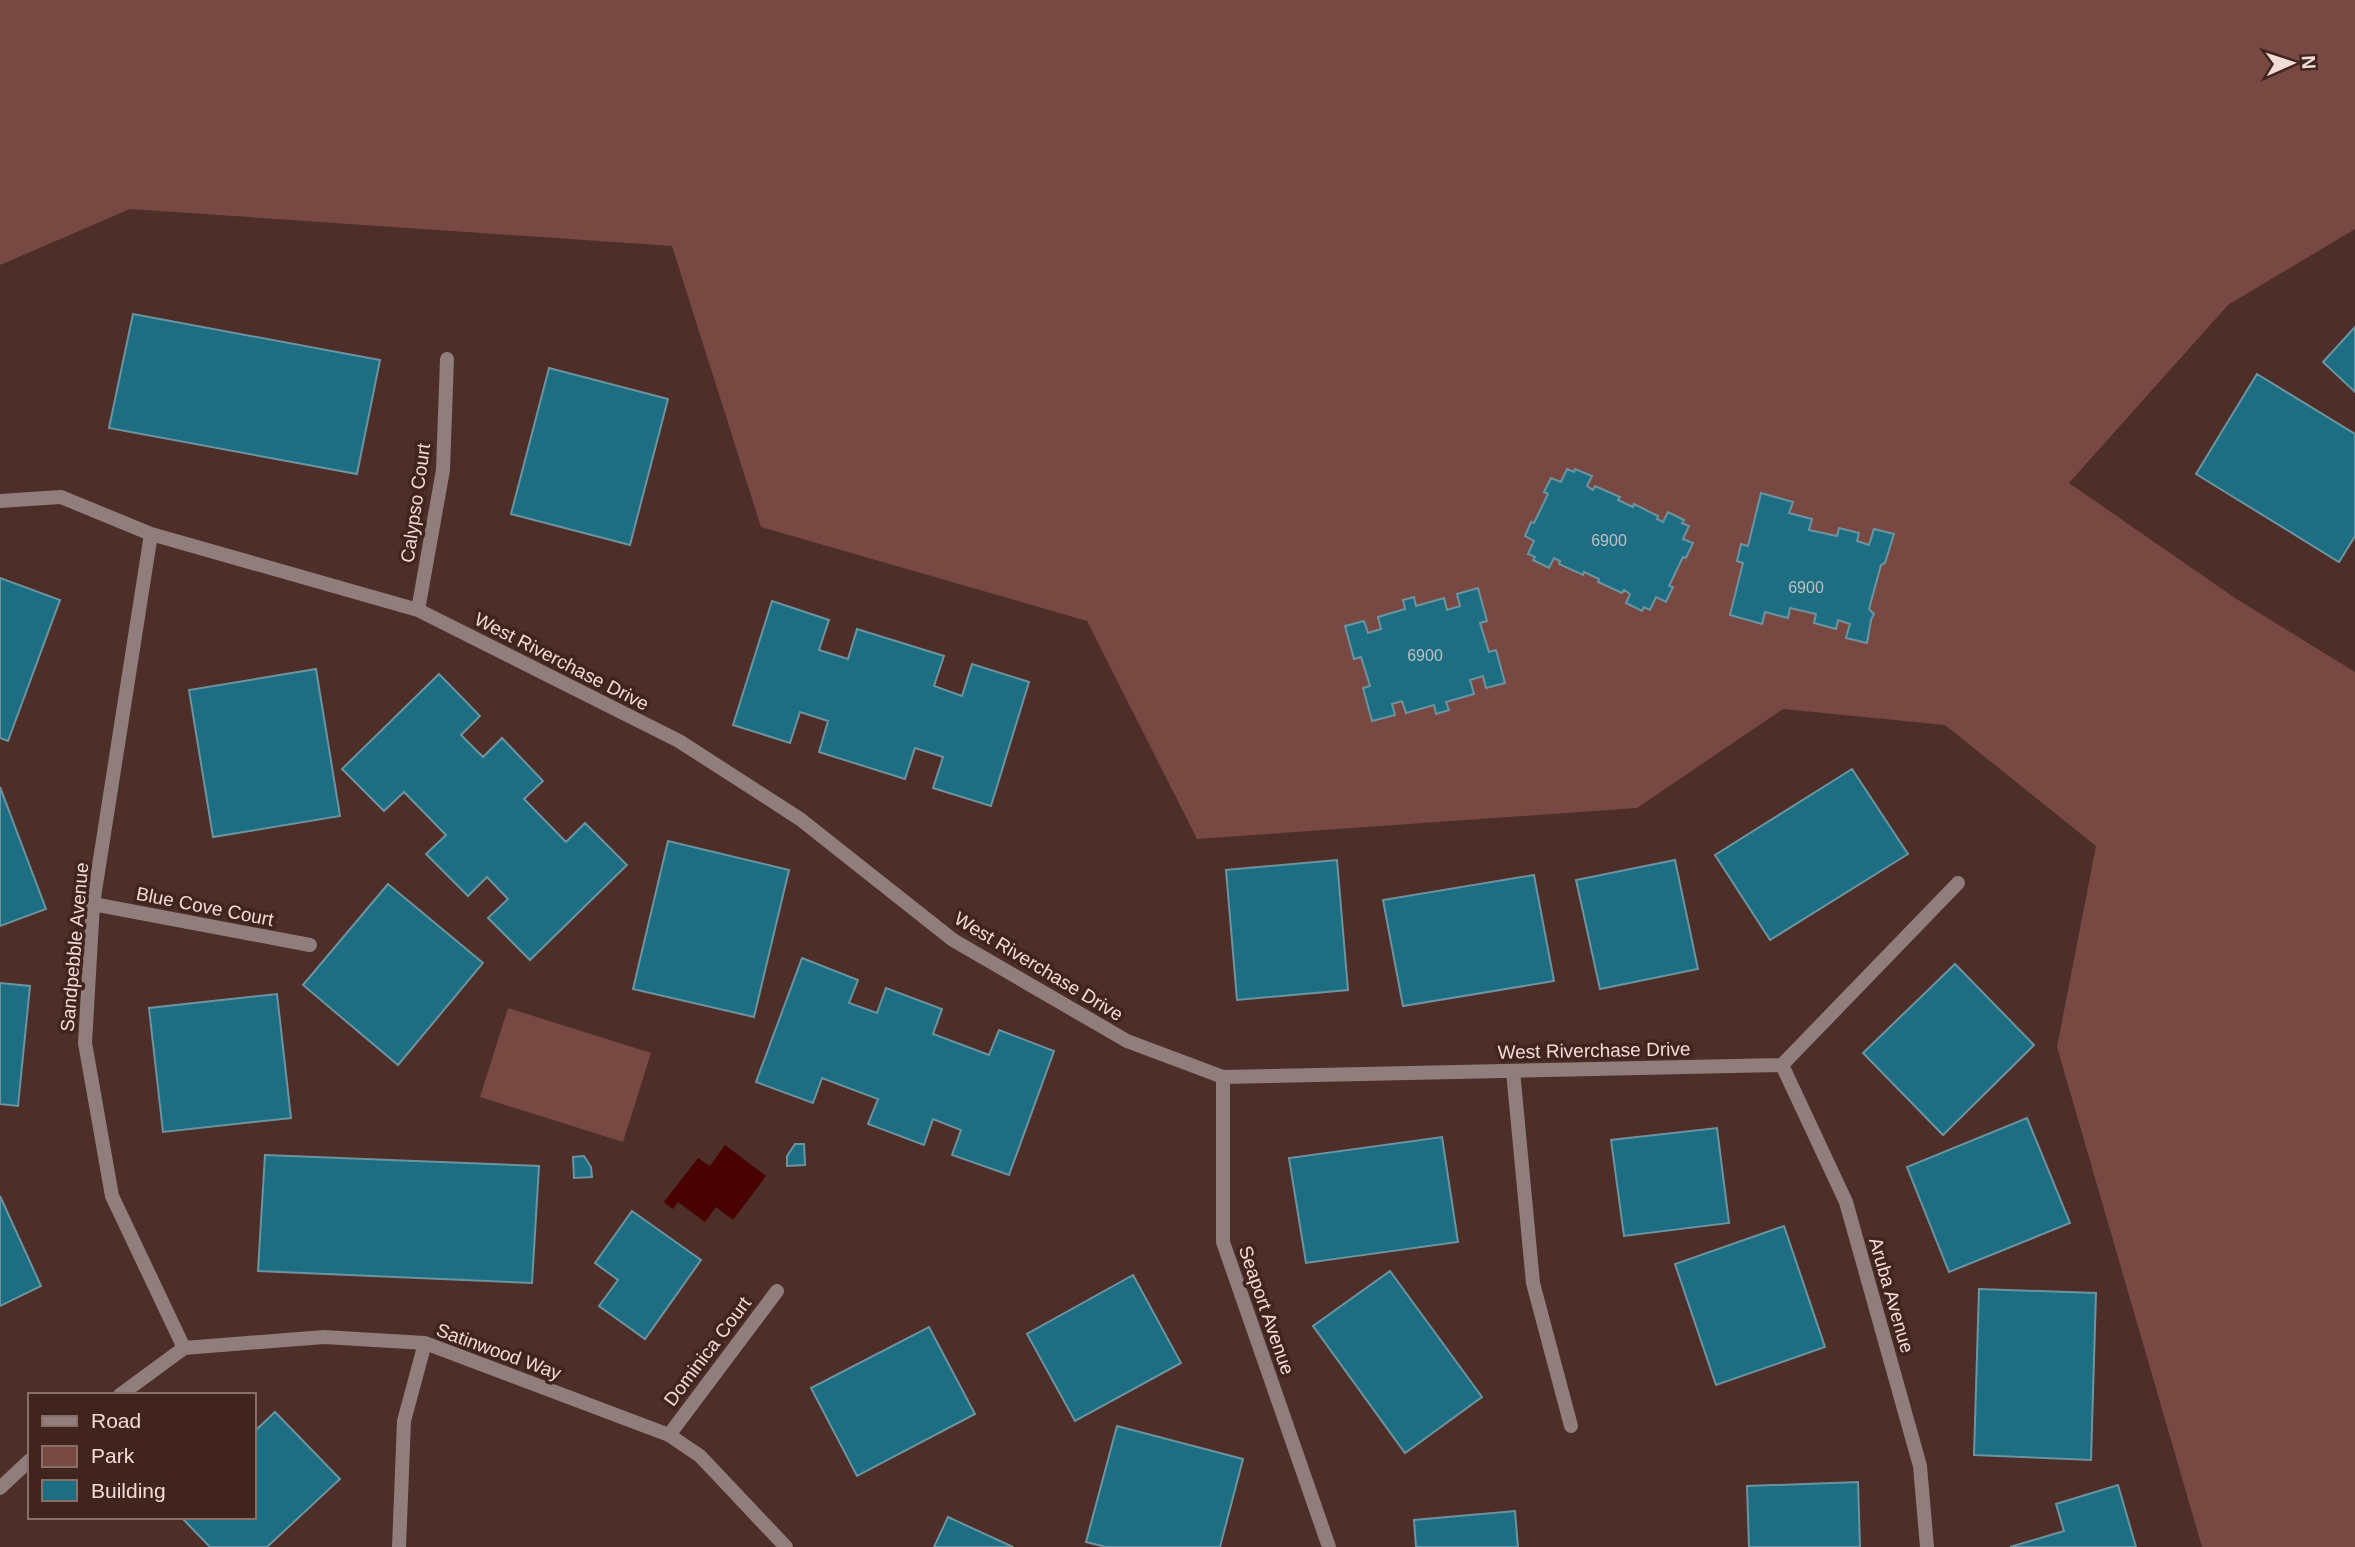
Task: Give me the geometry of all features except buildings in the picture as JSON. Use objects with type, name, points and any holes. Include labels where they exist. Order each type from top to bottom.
[{"type":"street","name":"Calypso Court","points":[[418,610],[443,470],[447,359]]},
{"type":"street","name":"West Riverchase Drive","points":[[0,501],[61,497],[151,534],[418,610],[679,741],[800,819],[953,940],[1127,1041],[1223,1077],[1782,1065]]},
{"type":"street","name":"Sandpebble Avenue","points":[[151,534],[93,904],[85,1043],[112,1196],[184,1348]]},
{"type":"street","points":[[1782,1065],[1958,883]]},
{"type":"street","name":"Blue Cove Court","points":[[93,904],[310,945]]},
{"type":"street","name":"Aruba Avenue","points":[[1782,1065],[1846,1202],[1920,1466],[1927,1547]]},
{"type":"street","points":[[1513,1071],[1533,1283],[1571,1426]]},
{"type":"street","name":"Seaport Avenue","points":[[1223,1077],[1223,1242],[1329,1547]]},
{"type":"street","name":"Dominica Court","points":[[669,1435],[777,1291]]},
{"type":"street","name":"Satinwood Way","points":[[184,1348],[324,1337],[425,1343],[669,1435],[700,1455],[786,1547]]},
{"type":"street","points":[[399,1547],[404,1421],[425,1343]]},
{"type":"street","points":[[123,1393],[184,1348]]},
{"type":"street","points":[[0,1488],[28,1462]]},
{"type":"green space","points":[[0,0],[2355,0],[2355,229],[2228,305],[2069,483],[2235,598],[2355,672],[2355,1547],[2202,1547],[2057,1047],[2096,846],[1945,725],[1783,709],[1637,808],[1197,839],[1087,621],[761,527],[672,246],[130,209],[0,265]]},
{"type":"green space","points":[[508,1008],[651,1053],[623,1142],[480,1097]]},
{"type":"shaded area","points":[[725,1145],[766,1176],[733,1220],[716,1207],[705,1222],[678,1202],[673,1209],[664,1202],[698,1158],[710,1166]]}]
